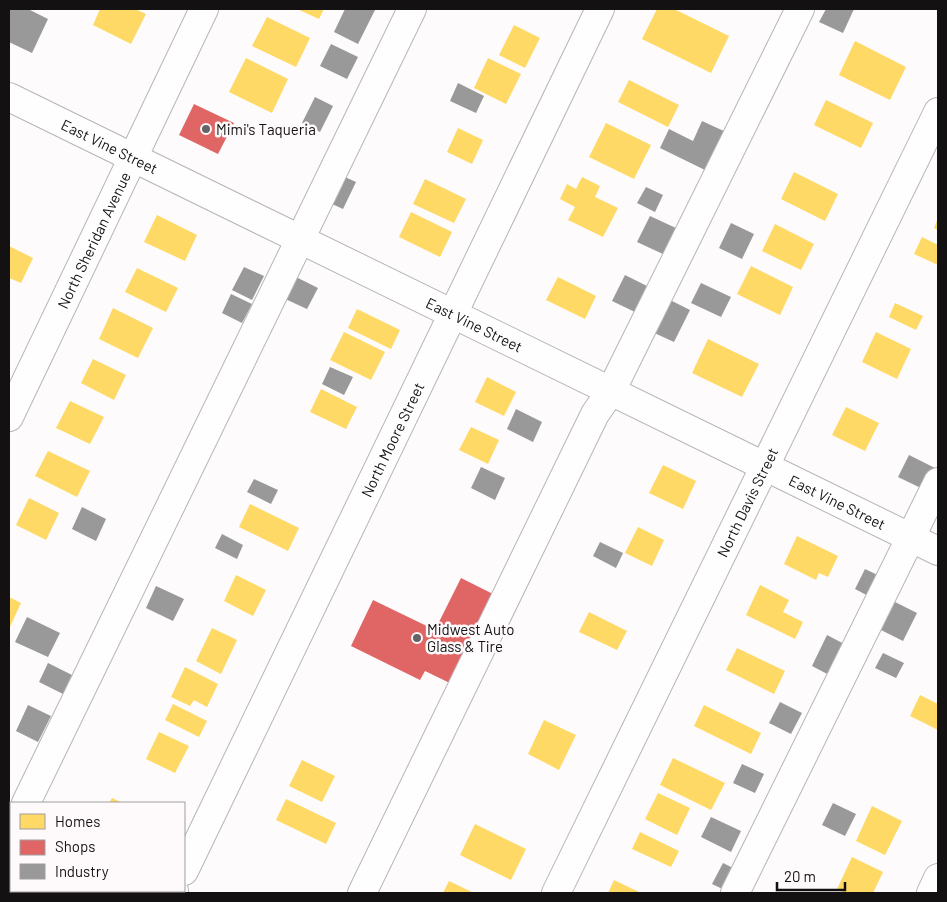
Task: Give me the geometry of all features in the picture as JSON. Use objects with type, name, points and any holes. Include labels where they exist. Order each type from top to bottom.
[{"type":"street","name":"North Sheridan Avenue","points":[[9,417],[204,9]]},
{"type":"street","points":[[26,802],[412,9]]},
{"type":"street","name":"North Moore Street","points":[[185,869],[600,9]]},
{"type":"street","points":[[362,893],[595,414],[611,391],[800,9]]},
{"type":"street","name":"East Vine Street","points":[[9,97],[938,551]]},
{"type":"street","name":"North Davis Street","points":[[556,893],[938,112]]},
{"type":"street","points":[[735,893],[938,482]]},
{"type":"street","points":[[931,893],[938,878]]},
{"type":"building: Homes","points":[[100,9],[135,9],[146,14],[131,44],[93,25]]},
{"type":"building: Homes","points":[[297,9],[324,9],[319,19]]},
{"type":"building: Homes","points":[[657,9],[674,9],[729,36],[711,73],[642,39]]},
{"type":"building: Homes","points":[[267,17],[310,38],[296,67],[252,46]]},
{"type":"building: Homes","points":[[514,25],[540,38],[525,68],[499,55]]},
{"type":"building: Homes","points":[[855,41],[906,67],[890,100],[839,75]]},
{"type":"building: Homes","points":[[246,58],[288,79],[272,113],[229,92]]},
{"type":"building: Homes","points":[[488,58],[521,74],[506,104],[474,88]]},
{"type":"building: Homes","points":[[629,80],[679,105],[668,127],[618,102]]},
{"type":"building: Homes","points":[[826,100],[873,123],[861,148],[814,125]]},
{"type":"building: Homes","points":[[606,123],[651,145],[634,179],[589,157]]},
{"type":"building: Homes","points":[[458,128],[483,140],[472,164],[447,152]]},
{"type":"building: Homes","points":[[794,172],[838,194],[825,221],[781,199]]},
{"type":"building: Homes","points":[[582,177],[600,186],[595,197],[618,208],[603,237],[568,220],[575,207],[560,199],[567,184],[576,189]]},
{"type":"building: Homes","points":[[425,179],[466,199],[454,223],[413,204]]},
{"type":"building: Homes","points":[[411,212],[452,232],[440,257],[399,237]]},
{"type":"building: Homes","points":[[157,215],[197,235],[185,261],[144,242]]},
{"type":"building: Homes","points":[[938,218],[938,230],[934,228]]},
{"type":"building: Homes","points":[[775,224],[814,244],[801,270],[762,251]]},
{"type":"building: Homes","points":[[922,237],[938,245],[938,265],[914,254]]},
{"type":"building: Homes","points":[[9,246],[33,258],[21,283],[9,278]]},
{"type":"building: Homes","points":[[751,266],[793,287],[780,315],[737,294]]},
{"type":"building: Homes","points":[[137,268],[178,288],[166,312],[125,292]]},
{"type":"building: Homes","points":[[558,277],[596,296],[585,319],[546,300]]},
{"type":"building: Homes","points":[[895,303],[923,316],[916,330],[889,317]]},
{"type":"building: Homes","points":[[113,308],[153,328],[138,358],[99,339]]},
{"type":"building: Homes","points":[[357,309],[400,330],[391,349],[348,328]]},
{"type":"building: Homes","points":[[344,332],[385,352],[371,380],[330,360]]},
{"type":"building: Homes","points":[[876,332],[911,349],[897,379],[862,362]]},
{"type":"building: Homes","points":[[708,339],[759,364],[742,397],[692,373]]},
{"type":"building: Homes","points":[[93,359],[126,375],[114,400],[81,383]]},
{"type":"building: Homes","points":[[487,377],[516,392],[504,416],[475,402]]},
{"type":"building: Homes","points":[[321,389],[357,407],[346,429],[310,412]]},
{"type":"building: Homes","points":[[70,401],[104,417],[90,444],[56,428]]},
{"type":"building: Homes","points":[[846,407],[879,423],[865,451],[832,435]]},
{"type":"building: Homes","points":[[471,427],[499,440],[488,464],[459,450]]},
{"type":"building: Homes","points":[[48,451],[90,471],[77,497],[35,476]]},
{"type":"building: Homes","points":[[663,465],[696,481],[683,509],[649,493]]},
{"type":"building: Homes","points":[[29,498],[59,513],[46,540],[16,525]]},
{"type":"building: Homes","points":[[250,504],[299,528],[288,551],[239,527]]},
{"type":"building: Homes","points":[[638,527],[664,540],[652,566],[625,553]]},
{"type":"building: Homes","points":[[797,536],[838,556],[828,577],[819,573],[816,580],[784,564]]},
{"type":"building: Homes","points":[[236,575],[266,590],[253,616],[224,601]]},
{"type":"building: Homes","points":[[760,585],[789,600],[783,612],[803,622],[795,639],[746,615]]},
{"type":"building: Homes","points":[[9,597],[21,603],[9,629]]},
{"type":"building: Homes","points":[[589,612],[627,631],[617,650],[579,632]]},
{"type":"building: Homes","points":[[212,628],[237,640],[221,674],[196,661]]},
{"type":"building: Homes","points":[[737,648],[785,671],[774,694],[726,670]]},
{"type":"building: Homes","points":[[185,667],[218,684],[207,707],[194,700],[190,706],[171,697]]},
{"type":"building: Homes","points":[[920,695],[938,704],[938,730],[910,716]]},
{"type":"building: Homes","points":[[173,704],[207,721],[199,737],[165,720]]},
{"type":"building: Homes","points":[[704,705],[761,733],[751,754],[694,726]]},
{"type":"building: Homes","points":[[544,720],[576,735],[559,770],[528,754]]},
{"type":"building: Homes","points":[[159,732],[189,746],[175,773],[146,759]]},
{"type":"building: Homes","points":[[673,758],[725,783],[711,810],[660,785]]},
{"type":"building: Homes","points":[[302,760],[335,776],[322,802],[289,786]]},
{"type":"building: Homes","points":[[658,793],[690,808],[677,835],[645,819]]},
{"type":"building: Homes","points":[[112,798],[121,802],[110,802]]},
{"type":"building: Homes","points":[[286,799],[336,823],[326,844],[276,820]]},
{"type":"building: Homes","points":[[872,806],[902,821],[885,855],[856,841]]},
{"type":"building: Homes","points":[[475,824],[526,849],[511,880],[460,855]]},
{"type":"building: Homes","points":[[640,832],[679,851],[671,867],[632,849]]},
{"type":"building: Homes","points":[[852,857],[883,872],[873,893],[845,893],[837,889]]},
{"type":"building: Homes","points":[[614,880],[641,893],[608,893]]},
{"type":"building: Homes","points":[[449,881],[474,893],[443,893]]},
{"type":"building: Shops","name":"Mimi's Taqueria","points":[[194,104],[234,123],[218,154],[179,135]]},
{"type":"building: Shops","name":"Midwest Auto Glass & Tire","points":[[461,578],[499,597],[456,686],[425,671],[420,680],[351,646],[373,600],[435,630]]},
{"type":"building: Industry","points":[[9,9],[28,9],[48,19],[32,53],[9,42]]},
{"type":"building: Industry","points":[[345,9],[375,10],[358,44],[334,32]]},
{"type":"building: Industry","points":[[826,9],[854,9],[843,33],[819,22]]},
{"type":"building: Industry","points":[[331,44],[358,57],[347,79],[320,66]]},
{"type":"building: Industry","points":[[458,83],[484,96],[476,113],[450,101]]},
{"type":"building: Industry","points":[[315,97],[333,106],[320,132],[302,123]]},
{"type":"building: Industry","points":[[702,121],[726,132],[707,171],[660,148],[669,129],[693,141]]},
{"type":"building: Industry","points":[[334,172],[356,182],[343,209],[321,199]]},
{"type":"building: Industry","points":[[646,187],[663,195],[655,212],[637,203]]},
{"type":"building: Industry","points":[[650,216],[678,229],[665,255],[637,242]]},
{"type":"building: Industry","points":[[731,223],[754,234],[742,259],[719,248]]},
{"type":"building: Industry","points":[[244,267],[264,276],[252,300],[232,290]]},
{"type":"building: Industry","points":[[625,275],[649,287],[637,313],[612,301]]},
{"type":"building: Industry","points":[[294,276],[318,288],[307,309],[283,298]]},
{"type":"building: Industry","points":[[701,283],[731,297],[721,317],[691,303]]},
{"type":"building: Industry","points":[[231,294],[252,304],[242,323],[222,313]]},
{"type":"building: Industry","points":[[666,298],[690,310],[674,342],[650,331]]},
{"type":"building: Industry","points":[[330,367],[353,377],[344,395],[322,384]]},
{"type":"building: Industry","points":[[516,409],[542,422],[533,442],[507,429]]},
{"type":"building: Industry","points":[[909,455],[935,468],[925,490],[898,477]]},
{"type":"building: Industry","points":[[481,467],[505,478],[495,500],[471,488]]},
{"type":"building: Industry","points":[[254,479],[278,490],[271,504],[247,492]]},
{"type":"building: Industry","points":[[82,507],[106,519],[96,541],[72,529]]},
{"type":"building: Industry","points":[[222,534],[243,545],[237,559],[215,548]]},
{"type":"building: Industry","points":[[600,542],[623,553],[616,568],[593,556]]},
{"type":"building: Industry","points":[[865,569],[886,579],[876,600],[855,589]]},
{"type":"building: Industry","points":[[156,586],[184,599],[173,621],[146,608]]},
{"type":"building: Industry","points":[[891,600],[917,613],[903,641],[877,628]]},
{"type":"building: Industry","points":[[27,617],[60,633],[48,657],[15,642]]},
{"type":"building: Industry","points":[[827,635],[848,646],[833,677],[812,666]]},
{"type":"building: Industry","points":[[883,653],[904,663],[896,678],[875,668]]},
{"type":"building: Industry","points":[[48,663],[72,675],[63,694],[39,682]]},
{"type":"building: Industry","points":[[780,702],[802,713],[791,734],[769,723]]},
{"type":"building: Industry","points":[[28,705],[51,716],[38,742],[16,731]]},
{"type":"building: Industry","points":[[742,764],[764,774],[755,793],[733,783]]},
{"type":"building: Industry","points":[[833,803],[856,814],[845,836],[822,825]]},
{"type":"building: Industry","points":[[711,817],[741,831],[731,852],[701,837]]},
{"type":"building: Industry","points":[[723,863],[741,872],[731,893],[712,884]]},
{"type":"place","name":"Mimi's Taqueria","points":[[206,129]]},
{"type":"place","name":"Midwest Auto Glass & Tire","points":[[417,638]]}]
